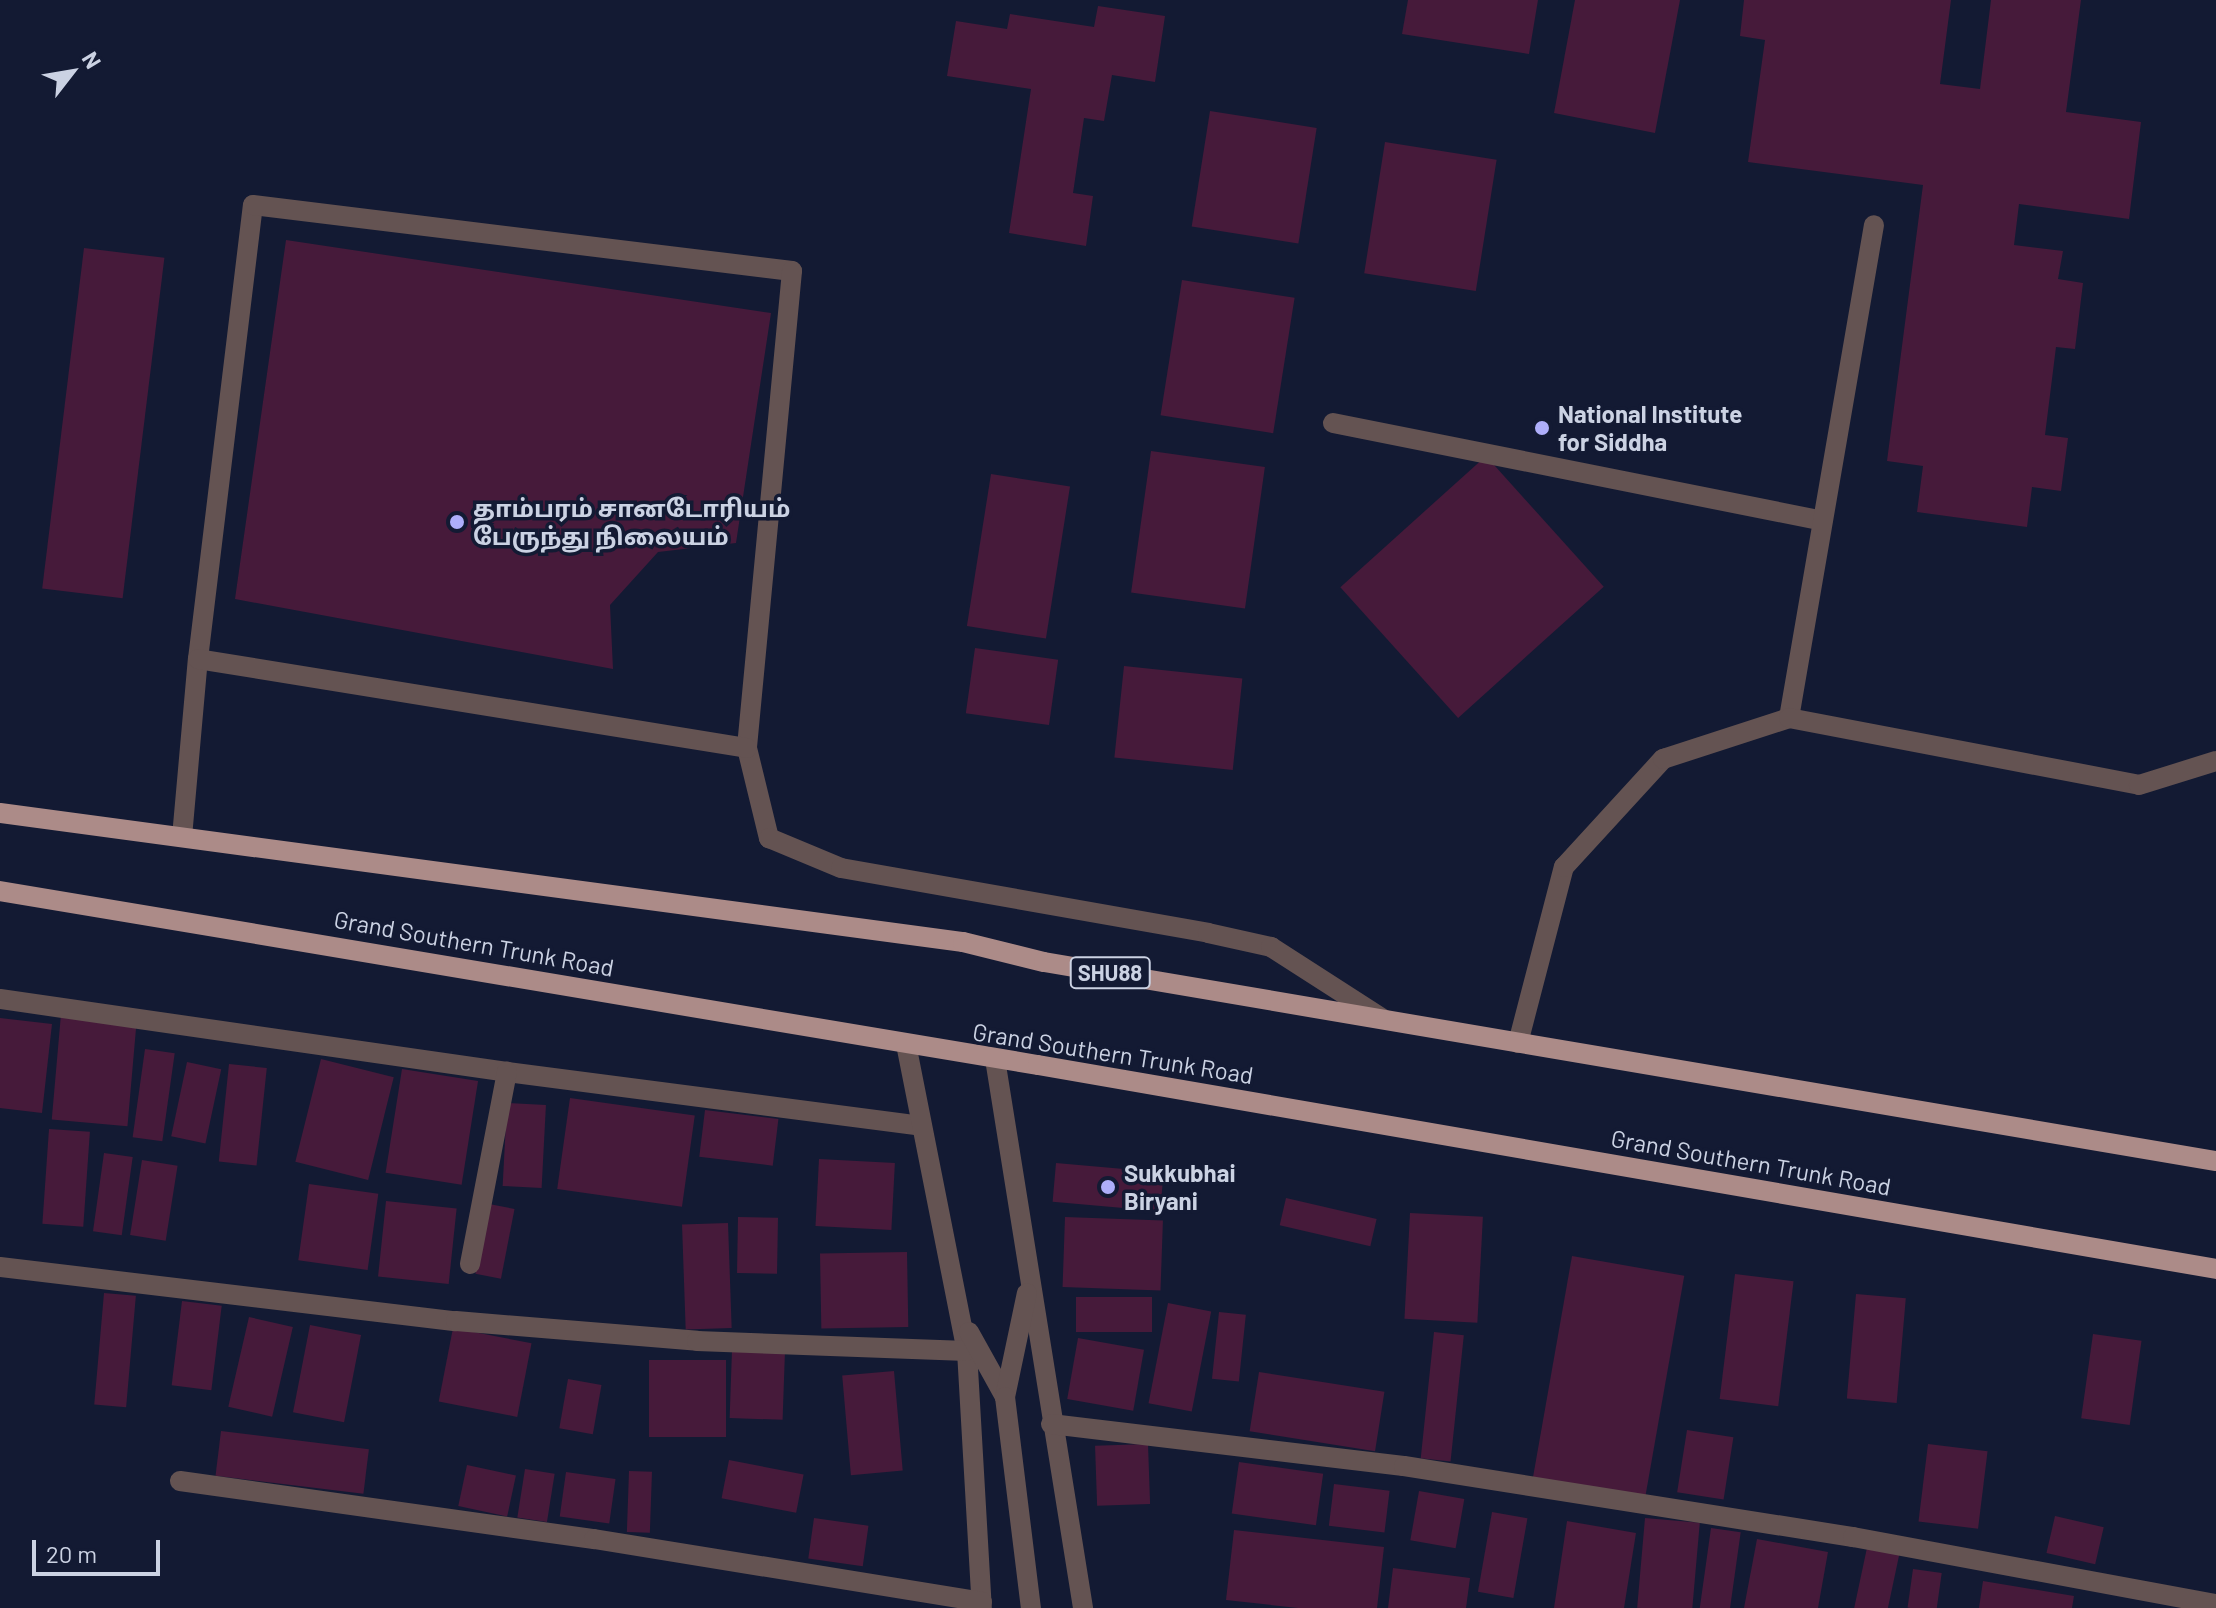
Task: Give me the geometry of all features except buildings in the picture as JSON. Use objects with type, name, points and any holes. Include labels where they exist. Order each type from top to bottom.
[{"type":"main road","name":"SHU88","points":[[0,813],[963,942],[1044,962],[2216,1161]]},
{"type":"main road","name":"Grand Southern Trunk Road","points":[[0,891],[318,942],[2216,1269]]},
{"type":"street","points":[[182,837],[198,659],[253,205],[792,271],[747,748],[769,838],[841,868],[1271,947],[1383,1019]]},
{"type":"street","points":[[1789,718],[1874,225]]},
{"type":"street","points":[[1333,423],[1822,521]]},
{"type":"street","points":[[198,659],[747,748]]},
{"type":"street","points":[[1518,1043],[1564,867],[1663,759],[1789,718],[2139,785],[2216,761]]},
{"type":"street","points":[[0,999],[507,1072],[922,1126]]},
{"type":"street","points":[[180,1481],[594,1539],[982,1605],[967,1351],[906,1044]]},
{"type":"street","points":[[995,1059],[1051,1424],[1083,1608]]},
{"type":"street","points":[[470,1264],[507,1072]]},
{"type":"street","points":[[0,1267],[456,1321],[697,1341],[967,1351]]},
{"type":"street","points":[[1029,1281],[1005,1397],[1031,1608]]},
{"type":"street","points":[[960,1314],[1005,1397]]},
{"type":"street","points":[[1051,1424],[1419,1468],[1853,1537],[2216,1604]]},
{"type":"place","name":"National Institute for Siddha","points":[[1542,428]]},
{"type":"place","name":"தாம்பரம் சானடோரியம் பேருந்து நிலையம்","points":[[457,522]]},
{"type":"place","name":"Sukkubhai Biryani","points":[[1108,1187]]}]
